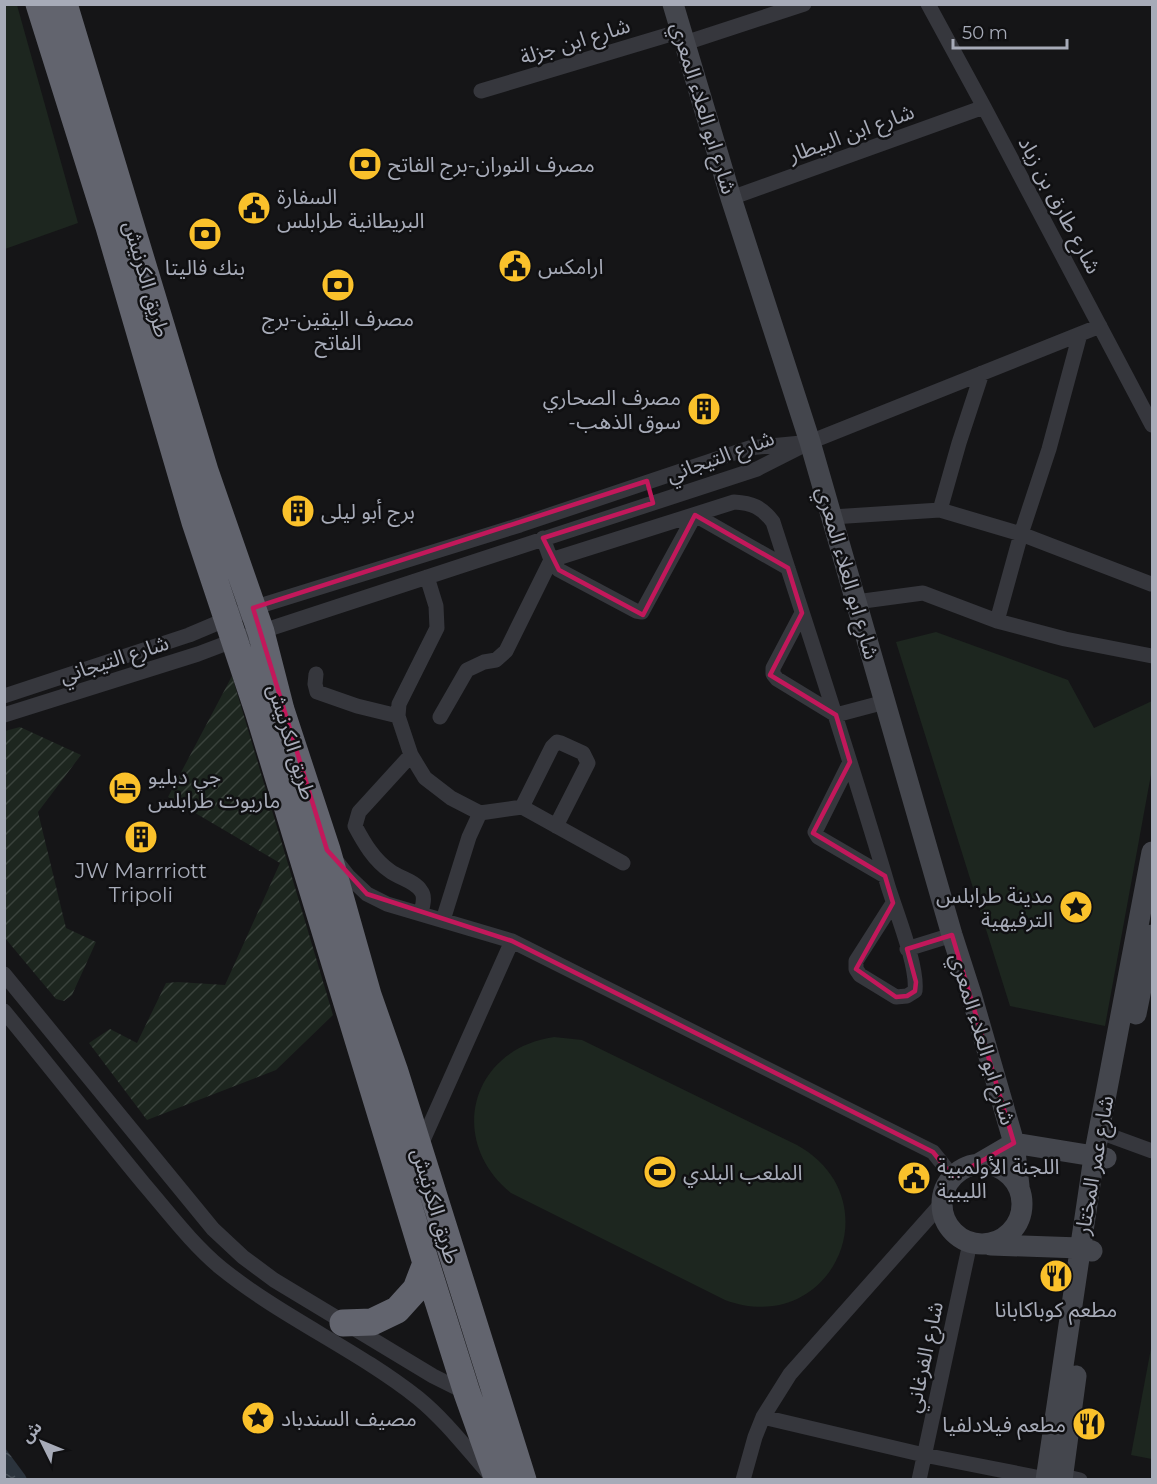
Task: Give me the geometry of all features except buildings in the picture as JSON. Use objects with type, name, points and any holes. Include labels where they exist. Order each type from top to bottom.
[{"type":"highway","name":"طريق الكرنيش","points":[[39,4],[109,227],[195,522],[231,629],[426,1263],[496,1479]]},
{"type":"highway","name":"طريق الكرنيش","points":[[64,4],[205,471],[257,620],[281,710],[327,850],[368,995],[395,1072],[522,1479]]},
{"type":"highway","points":[[343,1323],[372,1322],[397,1310],[416,1289],[426,1263]]},
{"type":"street","name":"شارع ابو العلاء المعري","points":[[673,4],[731,198],[832,517],[1014,1143],[1019,1186]]},
{"type":"street","name":"شارع ابن جزلة","points":[[481,91],[804,4]]},
{"type":"street","name":"شارع طارق بن زياد","points":[[928,4],[1152,426]]},
{"type":"street","name":"شارع ابن البيطار","points":[[731,198],[984,107]]},
{"type":"street","points":[[810,442],[1100,326]]},
{"type":"street","points":[[997,621],[1021,534],[1049,449],[1080,334]]},
{"type":"street","points":[[940,510],[982,373]]},
{"type":"street","name":"شارع التيجاني","points":[[257,620],[520,525],[749,448],[810,442]]},
{"type":"street","name":"شارع التيجاني","points":[[257,620],[427,577],[757,469],[810,442]]},
{"type":"street","points":[[647,482],[653,503]]},
{"type":"street","points":[[440,717],[466,670],[496,660],[506,651],[551,560],[734,502],[758,506],[773,522],[836,715],[908,949],[916,982],[915,991],[908,996],[897,997],[860,975],[856,969],[856,962],[893,903]]},
{"type":"street","points":[[832,517],[940,510],[1021,534],[1151,584]]},
{"type":"street","points":[[543,538],[551,560],[559,570],[636,611],[642,612],[695,515]]},
{"type":"street","points":[[695,515],[788,568]]},
{"type":"street","points":[[520,525],[525,544]]},
{"type":"street","points":[[427,577],[436,606],[437,628],[399,704],[398,716],[411,755],[425,778],[450,798],[480,813],[522,807],[623,863]]},
{"type":"street","points":[[856,602],[923,593],[997,621],[1065,639],[1152,657]]},
{"type":"street","points":[[802,613],[773,668],[773,674],[777,679],[836,715],[885,702]]},
{"type":"street","points":[[231,629],[257,620]]},
{"type":"street","points":[[231,629],[257,620]]},
{"type":"street","name":"شارع التيجاني","points":[[4,696],[189,635],[231,629]]},
{"type":"street","name":"شارع التيجاني","points":[[4,715],[198,654],[231,629]]},
{"type":"street","points":[[316,674],[317,692],[357,706],[398,716]]},
{"type":"street","points":[[522,807],[556,742],[561,742],[584,753],[588,763],[556,826]]},
{"type":"street","points":[[411,755],[359,812],[355,826],[375,857],[390,871],[421,890],[424,897],[421,914]]},
{"type":"street","points":[[850,762],[815,832],[818,837],[885,876]]},
{"type":"street","points":[[443,921],[469,837],[480,813]]},
{"type":"street","points":[[327,850],[348,876],[367,894],[387,904],[512,941],[933,1152],[953,1177]]},
{"type":"street","name":"شارع عمر المختار","points":[[1060,1479],[1086,1250],[1152,852]]},
{"type":"street","points":[[908,949],[952,934]]},
{"type":"street","name":"شارع عمر المختار","points":[[1101,1158],[1111,1136],[1152,934]]},
{"type":"street","points":[[419,1150],[512,941]]},
{"type":"street","points":[[4,974],[141,1144],[213,1229],[251,1262],[274,1280],[433,1376],[467,1393],[497,1401]]},
{"type":"street","points":[[4,1011],[192,1241],[245,1286],[389,1376],[420,1399],[496,1479]]},
{"type":"street","points":[[1111,1136],[1152,1151]]},
{"type":"street","points":[[978,1164],[1014,1143],[1101,1158]]},
{"type":"street","points":[[122,1158],[141,1144]]},
{"type":"street","points":[[979,1244],[1000,1241],[1011,1233],[1023,1211],[1023,1198],[1012,1176],[990,1164],[969,1166],[953,1177],[944,1193],[943,1214],[953,1232],[961,1239],[979,1244],[1086,1250]]},
{"type":"street","points":[[743,1479],[754,1437],[790,1374],[942,1203]]},
{"type":"street","name":"شارع الفرغاني","points":[[919,1479],[979,1244]]},
{"type":"street","points":[[297,1320],[306,1299]]},
{"type":"street","points":[[764,1417],[924,1455],[1060,1479]]},
{"type":"highlighted area","points":[[647,481],[653,503],[543,538],[559,570],[643,615],[695,515],[788,568],[802,613],[770,675],[836,715],[850,762],[813,833],[885,876],[893,903],[856,969],[896,997],[907,996],[915,991],[916,982],[907,949],[952,935],[1014,1143],[953,1177],[933,1152],[512,941],[367,894],[327,850],[253,608]]},
{"type":"shaded area","points":[[4,5],[17,5],[78,223],[5,249]]},
{"type":"shaded area","points":[[936,632],[1068,680],[1094,728],[1152,701],[1152,769],[1105,1026],[1010,1006],[896,642]]},
{"type":"shaded area","points":[[232,676],[333,1015],[276,1070],[147,1120],[89,1043],[110,1029],[137,1043],[166,983],[225,985],[280,863],[168,797]]},
{"type":"shaded area","points":[[20,727],[81,755],[38,812],[66,928],[96,942],[72,995],[64,1001],[56,999],[5,938],[5,731]]},
{"type":"shaded area","name":"الملعب البلدي","points":[[554,1037],[582,1040],[797,1145],[826,1169],[842,1198],[845,1228],[838,1258],[820,1283],[795,1300],[763,1307],[725,1300],[511,1193],[491,1172],[479,1148],[474,1124],[477,1100],[487,1078],[503,1059],[526,1045]]},
{"type":"shaded area","points":[[1152,1343],[1152,1459],[1131,1455]]},
{"type":"water","points":[[5,1448],[25,1475],[27,1479],[5,1479]]},
{"type":"place","name":"مصرف النوران-برج الفاتح","points":[[365,164]]},
{"type":"place","name":"السفارة البريطانية طرابلس","points":[[254,208]]},
{"type":"place","name":"بنك فاليتا","points":[[205,234]]},
{"type":"place","name":"ارامكس","points":[[515,266]]},
{"type":"place","name":"مصرف اليقين-برج الفاتح","points":[[338,285]]},
{"type":"place","name":"مصرف الصحاري -سوق الذهب","points":[[704,409]]},
{"type":"place","name":"برج أبو ليلى","points":[[298,511]]},
{"type":"place","name":"جي دبليو ماريوت طرابلس","points":[[125,788]]},
{"type":"place","name":"JW Marrriott Tripoli","points":[[141,837]]},
{"type":"place","name":"مدينة طرابلس الترفيهية","points":[[1076,907]]},
{"type":"place","name":"الملعب البلدي","points":[[660,1172]]},
{"type":"place","name":"اللجنة الأولمبية الليبية","points":[[914,1178]]},
{"type":"place","name":"مطعم كوباكابانا","points":[[1056,1276]]},
{"type":"place","name":"مصيف السندباد","points":[[258,1418]]},
{"type":"place","name":"مطعم فيلادلفيا","points":[[1089,1424]]}]
